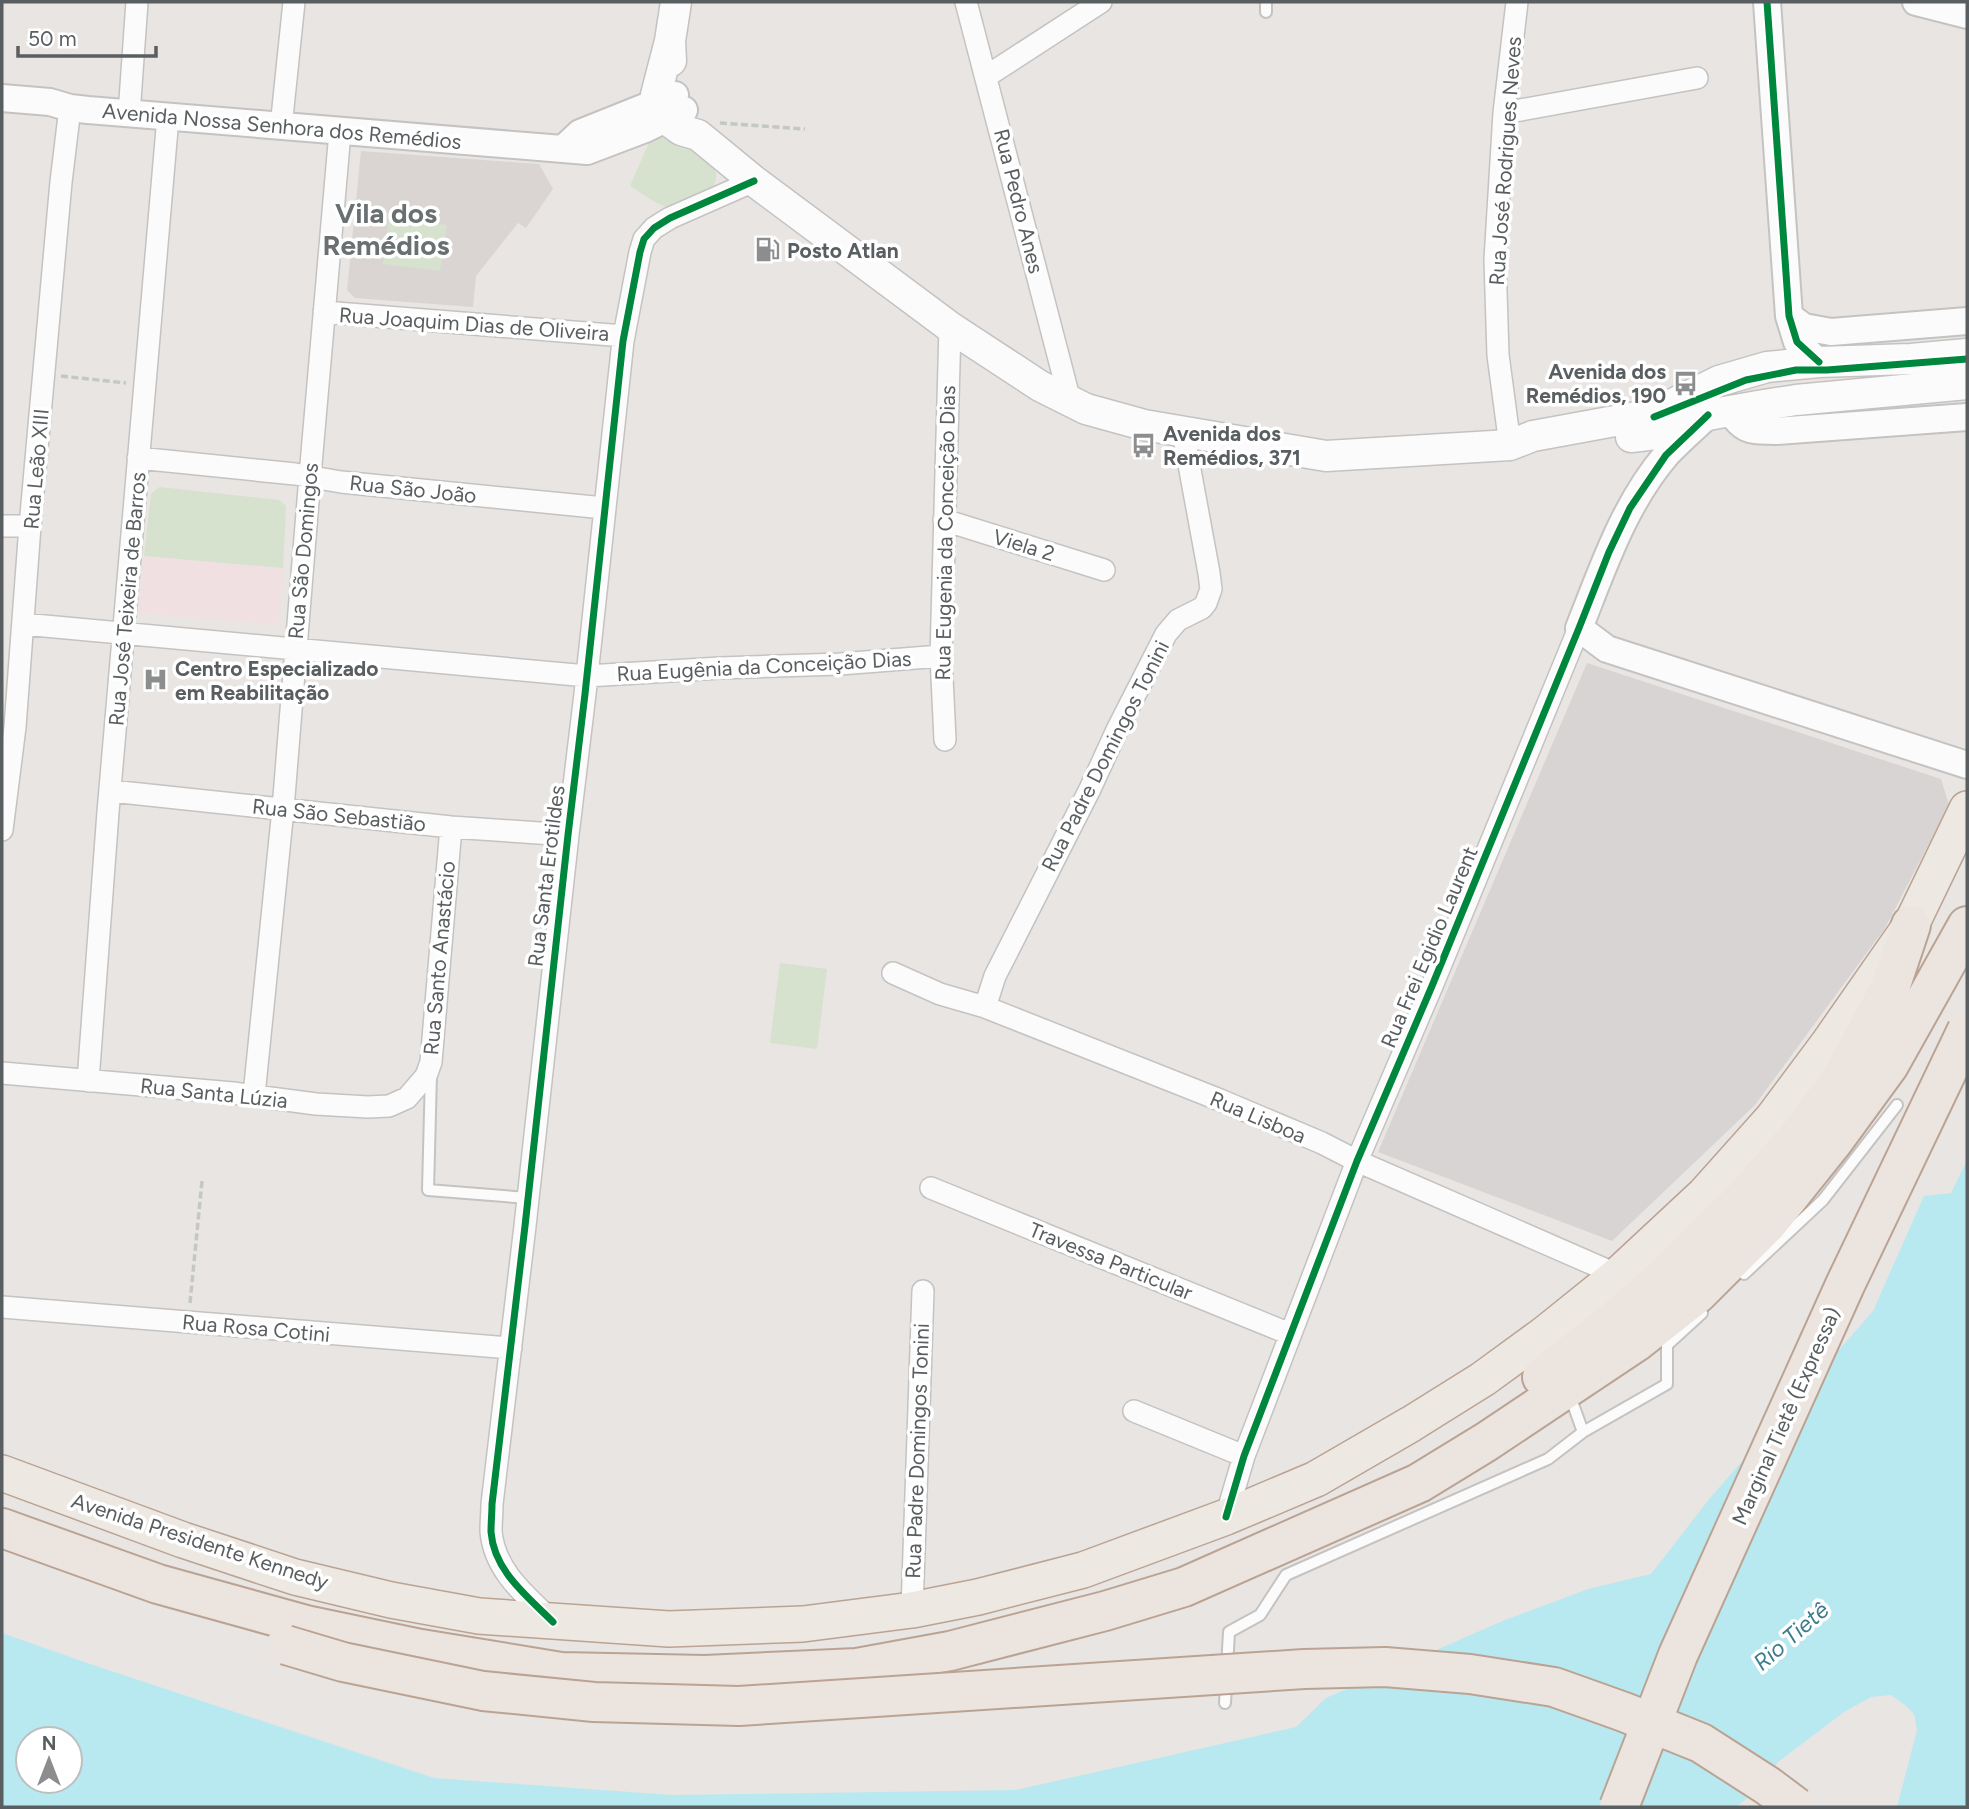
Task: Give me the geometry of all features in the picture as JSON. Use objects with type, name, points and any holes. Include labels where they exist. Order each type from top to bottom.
[{"type":"highway","name":"Avenida Presidente Kennedy","points":[[2,1473],[295,1577],[391,1600],[479,1616],[668,1629],[803,1624],[912,1610],[978,1597],[1083,1570],[1226,1517],[1316,1479],[1483,1379],[1618,1275],[1705,1194],[1772,1119],[1911,925],[1967,809]]},
{"type":"highway","points":[[1332,1521],[1545,1375],[1666,1275],[1743,1199],[1806,1127],[1843,1075],[1890,988],[1911,925]]},
{"type":"highway","points":[[2,1528],[158,1584],[306,1625],[421,1649],[561,1672],[705,1675],[857,1668],[950,1651],[1105,1611],[1184,1587],[1419,1483],[1636,1342],[1699,1293],[1776,1214],[1889,1065],[1967,926]]},
{"type":"highway","name":"Marginal Tietê (Expressa)","points":[[1619,1807],[1678,1655],[1845,1285],[1967,1030]]},
{"type":"highway","points":[[158,1584],[227,1626],[343,1662],[483,1691],[594,1702],[739,1706],[1304,1669],[1385,1667],[1470,1674],[1554,1687],[1701,1743],[1796,1807]]},
{"type":"main road","points":[[676,2],[670,41],[671,77],[678,114],[754,181],[950,327],[1040,386],[1086,408],[1144,425],[1326,456],[1510,445],[1534,451],[1656,434],[1718,413],[1796,400],[1967,384]]},
{"type":"main road","points":[[1510,445],[1533,436],[1653,414],[1719,381],[1768,367],[1967,354]]},
{"type":"street","points":[[129,114],[137,2]]},
{"type":"street","points":[[281,127],[294,2]]},
{"type":"street","name":"Rua Pedro Anes","points":[[966,2],[1070,401]]},
{"type":"street","points":[[987,76],[1101,2]]},
{"type":"street","name":"Rua José Rodrigues Neves","points":[[1510,445],[1498,355],[1495,260],[1504,113],[1517,2]]},
{"type":"street","points":[[1766,2],[1789,316],[1797,342],[1819,362]]},
{"type":"street","points":[[1916,2],[1967,15]]},
{"type":"street","points":[[1504,113],[1697,78]]},
{"type":"street","name":"Avenida Nossa Senhora dos Remédios","points":[[2,98],[129,114],[564,148],[580,134],[678,114]]},
{"type":"street","name":"Rua Leão XIII","points":[[2,830],[8,726],[23,624],[61,182],[70,108]]},
{"type":"street","name":"Rua José Teixeira de Barros","points":[[88,1081],[108,812],[169,117]]},
{"type":"street","name":"Rua São Domingos","points":[[254,1095],[283,809],[340,132]]},
{"type":"street","name":"Rua Santa Erotildes","points":[[553,1622],[511,1581],[497,1558],[491,1534],[492,1504],[624,335],[644,239],[654,228],[670,218],[754,181]]},
{"type":"street","name":"Rua Joaquim Dias de Oliveira","points":[[324,312],[624,335]]},
{"type":"street","points":[[1789,316],[1804,327],[1831,332],[1967,321]]},
{"type":"street","name":"Rua Eugenia da Conceição Dias","points":[[945,740],[941,656],[950,327]]},
{"type":"street","points":[[1718,413],[1743,428],[1776,432],[1967,417]]},
{"type":"street","name":"Rua Frei Egidio Laurent","points":[[1226,1517],[1244,1457],[1357,1161],[1432,986],[1609,552],[1630,508],[1666,455],[1718,413]]},
{"type":"street","name":"Rua Padre Domingos Tonini","points":[[985,1007],[995,976],[1166,634],[1178,620],[1202,608],[1209,596],[1209,573],[1183,432]]},
{"type":"street","name":"Rua São João","points":[[138,458],[310,476],[341,482],[604,508]]},
{"type":"street","name":"Viela 2","points":[[944,520],[1104,570]]},
{"type":"street","points":[[2,526],[30,526]]},
{"type":"street","name":"Rua Eugênia da Conceição Dias","points":[[23,624],[587,677],[941,656]]},
{"type":"street","points":[[1580,628],[1607,649],[1967,765]]},
{"type":"street","name":"Rua São Sebastião","points":[[111,792],[451,827],[568,835]]},
{"type":"street","name":"Rua Santo Anastácio","points":[[419,1086],[431,1062],[451,827]]},
{"type":"street","name":"Rua Lisboa","points":[[893,973],[940,994],[985,1007],[1322,1143],[1357,1161],[1618,1275]]},
{"type":"street","name":"Rua Santa Lúzia","points":[[2,1073],[368,1107],[389,1106],[407,1098],[419,1086]]},
{"type":"street","name":"Travessa Particular","points":[[932,1188],[1290,1334]]},
{"type":"street","name":"Rua Padre Domingos Tonini","points":[[912,1610],[923,1292]]},
{"type":"street","name":"Rua Rosa Cotini","points":[[2,1307],[510,1348]]},
{"type":"street","points":[[1134,1411],[1244,1457]]},
{"type":"lane","points":[[431,1062],[428,1190],[528,1198]]},
{"type":"lane","points":[[1735,1282],[1823,1200],[1897,1105]]},
{"type":"lane","points":[[1225,1703],[1229,1632],[1260,1615],[1286,1575],[1548,1459],[1583,1432],[1667,1384],[1667,1345],[1706,1309]]},
{"type":"lane","points":[[1567,1388],[1583,1432]]},
{"type":"path","points":[[678,114],[805,129]]},
{"type":"path","points":[[44,374],[146,385]]},
{"type":"path","points":[[188,1322],[202,1181]]},
{"type":"shaded area","points":[[361,151],[539,164],[553,189],[526,228],[518,223],[476,276],[473,307],[355,298],[347,290]]},
{"type":"shaded area","points":[[144,556],[283,568],[278,625],[139,613]]},
{"type":"shaded area","points":[[1587,663],[1941,779],[1949,805],[1885,928],[1755,1105],[1612,1241],[1378,1152]]},
{"type":"green space","points":[[651,138],[687,142],[708,160],[715,169],[716,181],[707,194],[684,205],[668,207],[630,186]]},
{"type":"green space","points":[[389,217],[447,225],[440,271],[383,264]]},
{"type":"green space","points":[[159,487],[279,500],[286,506],[283,568],[144,556],[151,494]]},
{"type":"green space","points":[[780,963],[827,969],[817,1049],[770,1043]]},
{"type":"water","name":"Rio Tietê","points":[[1967,1160],[1967,1807],[1897,1807],[1917,1730],[1914,1714],[1891,1695],[1871,1697],[1844,1712],[1778,1762],[1751,1796],[1735,1807],[2,1807],[2,1633],[434,1778],[672,1795],[1016,1790],[1296,1727],[1326,1698],[1505,1620],[1588,1589],[1651,1574],[1710,1498],[1873,1311],[1924,1196],[1951,1193]]},
{"type":"cycle path","points":[[1767,2],[1789,316],[1797,342],[1819,362]]},
{"type":"cycle path","points":[[553,1622],[513,1582],[498,1559],[491,1532],[492,1504],[623,341],[644,239],[654,228],[670,218],[754,181]]},
{"type":"cycle path","points":[[1654,417],[1746,380],[1796,370],[1967,359]]},
{"type":"cycle path","points":[[1226,1517],[1244,1456],[1357,1161],[1432,986],[1609,552],[1630,508],[1666,455],[1708,415]]},
{"type":"place","name":"Posto Atlan","points":[[767,250]]},
{"type":"place","name":"Avenida dos Remédios, 190","points":[[1686,383]]},
{"type":"place","name":"Avenida dos Remédios, 371","points":[[1143,445]]},
{"type":"place","name":"Centro Especializado em Reabilitação","points":[[155,680]]},
{"type":"district","name":"Vila dos Remédios","points":[[386,229]]}]
